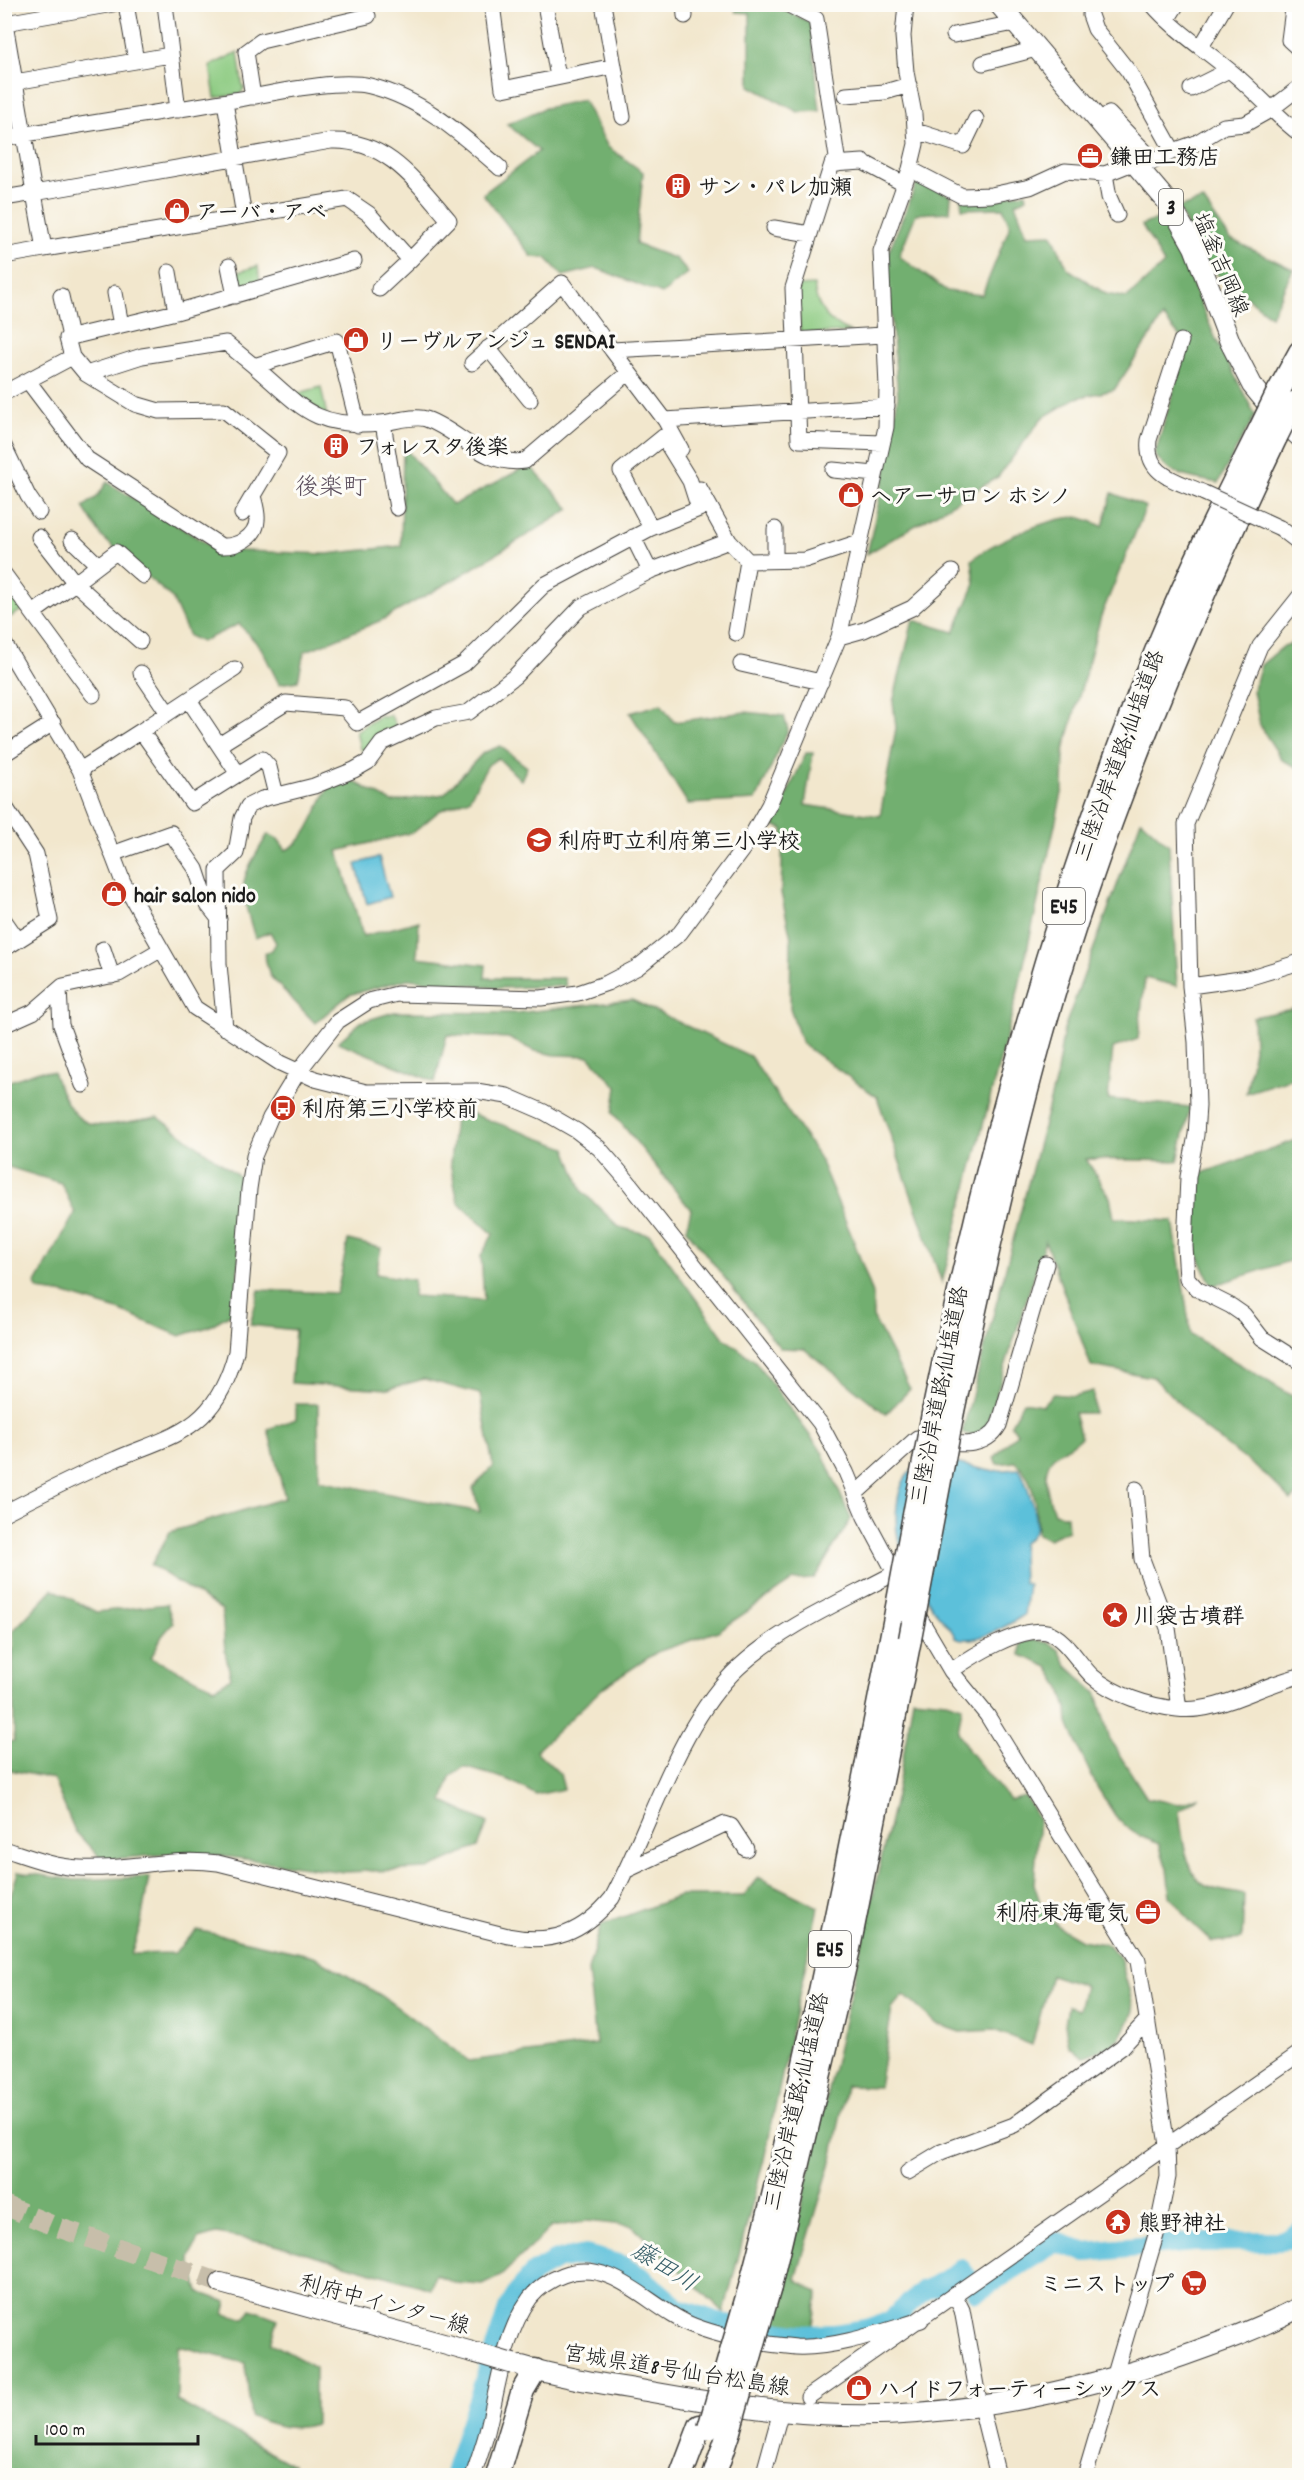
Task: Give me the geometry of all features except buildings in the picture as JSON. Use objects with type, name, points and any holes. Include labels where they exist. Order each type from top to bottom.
[{"type":"highway","name":"三陸沿岸道路;仙塩道路","points":[[694,2475],[747,2369],[756,2288],[830,1950],[896,1612],[944,1409],[1000,1202],[1041,1038],[1087,892],[1179,646],[1268,432],[1290,396],[1299,352]]},
{"type":"highway","name":"三陸沿岸道路;仙塩道路","points":[[714,2475],[718,2429],[841,1986],[910,1639],[944,1409]]},
{"type":"highway","points":[[497,2475],[523,2390],[535,2370]]},
{"type":"highway","points":[[513,2475],[535,2393],[535,2370]]},
{"type":"highway","points":[[681,2475],[718,2429]]},
{"type":"highway","points":[[718,2429],[725,2475]]},
{"type":"main road","name":"塩釜吉岡線","points":[[999,4],[1171,206],[1194,247],[1230,342],[1252,385],[1279,418],[1299,437]]},
{"type":"main road","name":"利府中インター線","points":[[221,2283],[535,2370]]},
{"type":"main road","name":"宮城県道8号仙台松島線","points":[[535,2370],[703,2402],[781,2411],[916,2414],[980,2405],[1113,2378],[1204,2348],[1299,2307]]},
{"type":"street","points":[[44,249],[5,20],[113,4]]},
{"type":"street","points":[[126,4],[136,61]]},
{"type":"street","points":[[165,4],[178,110]]},
{"type":"street","points":[[492,4],[503,89],[614,66]]},
{"type":"street","points":[[545,4],[558,77]]},
{"type":"street","points":[[603,4],[623,117]]},
{"type":"street","points":[[788,4],[816,19],[838,164]]},
{"type":"street","points":[[4,1513],[70,1479],[170,1437],[202,1416],[217,1397],[230,1375],[236,1352],[249,1189],[254,1156],[270,1118],[298,1072],[338,1021],[352,1010],[385,996],[429,993],[501,998],[559,997],[607,983],[659,952],[680,933],[748,842],[788,764],[839,637],[882,443],[887,406],[881,250],[910,169],[916,131],[903,36],[906,4]]},
{"type":"street","points":[[1152,4],[1167,20],[1229,70],[1270,110],[1299,134]]},
{"type":"street","points":[[1167,20],[1178,4]]},
{"type":"street","points":[[1201,47],[1226,4]]},
{"type":"street","points":[[1296,4],[1293,9],[1289,40],[1299,50]]},
{"type":"street","points":[[1090,15],[1095,29],[1129,72],[1173,151]]},
{"type":"street","points":[[253,97],[246,52],[261,41],[368,16]]},
{"type":"street","points":[[954,35],[1015,23]]},
{"type":"street","points":[[983,63],[1035,49]]},
{"type":"street","points":[[15,82],[170,55]]},
{"type":"street","points":[[1191,89],[1229,70]]},
{"type":"street","points":[[4,138],[344,84],[387,91],[430,113],[500,168]]},
{"type":"street","points":[[846,95],[885,93],[909,85]]},
{"type":"street","points":[[1096,120],[1109,114],[1154,161],[1196,143],[1224,126],[1245,124],[1270,110],[1299,87]]},
{"type":"street","points":[[225,102],[244,216]]},
{"type":"street","points":[[916,131],[965,151],[976,119]]},
{"type":"street","points":[[4,198],[348,141],[388,155],[402,166],[449,220],[379,289]]},
{"type":"street","points":[[882,443],[799,440],[800,412],[793,288],[832,164],[863,162],[904,184]]},
{"type":"street","points":[[910,169],[962,196],[1012,192],[1072,170],[1105,174],[1135,162]]},
{"type":"street","points":[[1105,174],[1109,197],[1117,215]]},
{"type":"street","points":[[4,256],[346,199],[369,214],[410,260]]},
{"type":"street","points":[[774,228],[810,234]]},
{"type":"street","points":[[70,337],[176,312],[354,261]]},
{"type":"street","points":[[229,266],[235,296]]},
{"type":"street","points":[[168,272],[176,312]]},
{"type":"street","points":[[472,363],[562,283],[665,420],[729,541],[748,561],[805,560],[859,542]]},
{"type":"street","points":[[115,293],[121,325]]},
{"type":"street","points":[[61,296],[72,357],[86,374],[135,404],[159,411],[224,410],[278,453],[242,514]]},
{"type":"street","points":[[612,350],[884,335]]},
{"type":"street","points":[[254,366],[338,341],[358,425]]},
{"type":"street","points":[[1181,341],[1149,440],[1148,451],[1154,468],[1163,475],[1280,528],[1297,541],[1299,548]]},
{"type":"street","points":[[86,374],[142,356],[226,344],[320,420],[358,425],[425,418],[484,453],[511,463],[525,461],[628,373]]},
{"type":"street","points":[[488,348],[530,400]]},
{"type":"street","points":[[4,393],[72,357]]},
{"type":"street","points":[[28,381],[87,459],[221,546],[232,546],[245,540],[252,533],[257,521],[253,496]]},
{"type":"street","points":[[665,420],[887,406]]},
{"type":"street","points":[[383,423],[397,508]]},
{"type":"street","points":[[219,745],[286,703],[345,708],[357,723],[464,664],[544,585],[651,528],[699,510],[690,481],[663,437],[621,471],[651,528]]},
{"type":"street","points":[[4,446],[28,496],[39,512]]},
{"type":"street","points":[[833,471],[875,474]]},
{"type":"street","points":[[775,529],[775,560]]},
{"type":"street","points":[[39,537],[75,583],[140,641]]},
{"type":"street","points":[[633,537],[650,571]]},
{"type":"street","points":[[72,540],[98,565]]},
{"type":"street","points":[[225,1028],[219,964],[218,870],[236,854],[242,818],[248,807],[276,795],[314,786],[354,770],[368,762],[382,743],[436,718],[469,712],[516,676],[581,608],[650,571],[729,541]]},
{"type":"street","points":[[33,614],[116,552],[143,576]]},
{"type":"street","points":[[736,633],[748,561]]},
{"type":"street","points":[[839,637],[872,627],[912,608],[952,572]]},
{"type":"street","points":[[4,574],[93,695]]},
{"type":"street","points":[[1299,596],[1260,646],[1186,824],[1190,986],[1196,1042],[1198,1106],[1188,1177],[1185,1246],[1187,1278],[1197,1289],[1231,1306],[1244,1316],[1262,1338],[1299,1362]]},
{"type":"street","points":[[6,648],[80,771],[123,882],[195,1008],[298,1072],[315,1079],[366,1092],[492,1093],[544,1112],[577,1131],[598,1148],[626,1179],[796,1390],[831,1441],[895,1573],[951,1671],[987,1715],[1135,1954],[1167,2145],[1166,2194],[1156,2235],[1084,2475]]},
{"type":"street","points":[[741,664],[821,682]]},
{"type":"street","points":[[80,771],[235,669]]},
{"type":"street","points":[[141,673],[168,713]]},
{"type":"street","points":[[189,700],[238,774]]},
{"type":"street","points":[[4,754],[53,723]]},
{"type":"street","points":[[141,731],[192,803],[262,759],[269,767],[276,795]]},
{"type":"street","points":[[4,805],[36,854],[50,920],[4,949]]},
{"type":"street","points":[[112,854],[171,833],[196,870],[208,905],[219,920]]},
{"type":"street","points":[[4,920],[18,940]]},
{"type":"street","points":[[103,949],[112,975]]},
{"type":"street","points":[[4,1025],[33,1012],[63,986],[112,975],[160,950]]},
{"type":"street","points":[[1190,986],[1248,978],[1299,962]]},
{"type":"street","points":[[59,990],[61,1025],[83,1085]]},
{"type":"street","points":[[855,1494],[916,1438],[974,1444],[993,1435],[999,1425],[1046,1264]]},
{"type":"street","points":[[1136,1489],[1142,1559],[1168,1628],[1179,1709]]},
{"type":"street","points":[[4,1849],[57,1865],[80,1868],[192,1859],[218,1863],[426,1917],[528,1940],[546,1940],[582,1926],[600,1912],[612,1898],[685,1743],[717,1690],[760,1650],[798,1625],[895,1573]]},
{"type":"street","points":[[951,1671],[966,1660],[1020,1635],[1047,1632],[1065,1646],[1094,1678],[1110,1688],[1142,1701],[1179,1709],[1208,1706],[1299,1676]]},
{"type":"street","points":[[627,1870],[725,1824],[731,1826],[746,1849]]},
{"type":"street","points":[[908,2172],[941,2152],[1014,2125],[1122,2047],[1147,2020]]},
{"type":"street","points":[[808,2397],[1070,2216],[1299,2053]]},
{"type":"street","points":[[473,2475],[513,2332],[529,2300],[540,2288],[570,2272],[582,2270],[609,2276],[693,2326],[771,2344],[799,2347],[822,2344],[921,2320]]},
{"type":"street","points":[[954,2294],[962,2310],[980,2405],[998,2475]]},
{"type":"street","points":[[763,2475],[781,2411]]},
{"type":"green space","points":[[735,5],[773,5],[810,22],[820,111],[798,112],[750,86],[750,13],[736,12]]},
{"type":"green space","points":[[238,52],[243,88],[245,88],[240,94],[215,98],[210,66]]},
{"type":"green space","points":[[583,100],[608,147],[643,172],[636,244],[676,259],[688,273],[662,294],[596,268],[563,276],[546,258],[532,257],[483,194],[539,151],[507,124],[545,108]]},
{"type":"green space","points":[[918,180],[951,196],[950,212],[916,214],[899,256],[947,291],[982,295],[1010,226],[1003,208],[962,209],[961,199],[1026,193],[1027,198],[1015,203],[1027,235],[1052,234],[1068,269],[1106,294],[1127,298],[1164,264],[1142,225],[1164,216],[1214,335],[1255,415],[1218,483],[1174,472],[1160,462],[1155,454],[1187,345],[1163,317],[1114,390],[1076,398],[1042,418],[998,477],[867,554],[889,456],[898,395],[886,258]]},
{"type":"green space","points":[[1203,200],[1230,239],[1293,269],[1271,316],[1208,267],[1178,208]]},
{"type":"green space","points":[[258,266],[260,282],[238,290],[234,273]]},
{"type":"green space","points":[[814,285],[821,309],[830,320],[851,332],[800,334],[798,286]]},
{"type":"green space","points":[[321,387],[327,416],[295,394]]},
{"type":"green space","points":[[403,446],[453,505],[529,465],[570,509],[455,579],[382,620],[304,652],[298,681],[279,684],[261,648],[239,624],[201,642],[189,636],[172,598],[102,537],[83,507],[97,497],[107,482],[217,550],[327,554],[401,546]]},
{"type":"green space","points":[[1112,493],[1146,507],[1101,616],[1064,751],[1063,789],[1017,995],[942,1283],[877,1097],[802,1044],[790,1008],[791,938],[781,893],[783,829],[773,825],[806,753],[813,753],[805,805],[880,816],[896,728],[893,702],[913,620],[954,632],[975,584],[972,560],[1006,539],[1036,526],[1065,518],[1082,518],[1103,526]]},
{"type":"green space","points":[[4,582],[24,609],[5,620],[4,619]]},
{"type":"green space","points":[[1300,641],[1299,768],[1282,760],[1260,726],[1253,691],[1261,665],[1284,646]]},
{"type":"green space","points":[[661,704],[674,722],[745,712],[784,716],[788,730],[756,800],[688,804],[630,713]]},
{"type":"green space","points":[[390,714],[397,728],[380,735],[365,751],[360,749],[356,731],[381,715],[383,718]]},
{"type":"green space","points":[[500,746],[527,767],[521,780],[498,758],[488,765],[469,799],[439,811],[414,832],[338,851],[363,936],[419,921],[417,957],[486,965],[485,978],[564,978],[566,986],[497,988],[408,979],[349,995],[315,1023],[270,976],[264,954],[272,950],[276,943],[270,932],[255,938],[246,905],[244,883],[246,874],[268,834],[278,839],[286,850],[294,845],[307,830],[330,786],[353,781],[392,802],[444,794],[483,753]]},
{"type":"green space","points":[[1141,820],[1169,845],[1177,986],[1145,978],[1138,1039],[1113,1048],[1108,1099],[1190,1107],[1178,1161],[1086,1159],[1110,1197],[1114,1218],[1173,1221],[1191,1335],[1299,1400],[1299,1494],[1291,1500],[1266,1475],[1202,1427],[1153,1377],[1091,1366],[1045,1241],[985,1430],[975,1436],[962,1433],[1056,1078],[1064,1029]]},
{"type":"green space","points":[[632,1000],[750,1056],[819,1157],[873,1294],[873,1317],[910,1389],[886,1414],[804,1349],[780,1348],[686,1229],[691,1210],[613,1113],[617,1087],[589,1056],[555,1055],[535,1051],[508,1038],[447,1035],[435,1082],[338,1042],[361,1022],[394,1012],[516,1013]]},
{"type":"green space","points":[[1297,1008],[1299,1076],[1246,1093],[1254,1049],[1253,1017]]},
{"type":"green space","points":[[39,1071],[53,1072],[62,1094],[71,1109],[81,1119],[91,1124],[104,1125],[158,1117],[243,1179],[236,1311],[208,1327],[180,1336],[118,1310],[65,1294],[38,1290],[35,1285],[75,1213],[61,1183],[5,1166],[4,1083]]},
{"type":"green space","points":[[456,1108],[566,1148],[582,1191],[619,1227],[650,1235],[724,1338],[755,1361],[822,1452],[851,1519],[814,1579],[794,1580],[718,1631],[657,1652],[604,1687],[536,1751],[560,1774],[564,1789],[536,1795],[509,1780],[464,1767],[450,1777],[443,1802],[488,1823],[478,1847],[428,1869],[344,1872],[191,1852],[102,1860],[75,1831],[53,1779],[5,1769],[4,1743],[14,1741],[13,1631],[53,1589],[96,1612],[167,1604],[173,1623],[162,1636],[151,1658],[215,1688],[231,1678],[225,1652],[222,1610],[151,1565],[170,1532],[285,1498],[268,1429],[296,1419],[296,1404],[318,1404],[319,1480],[480,1512],[473,1488],[493,1466],[480,1394],[424,1379],[388,1389],[291,1383],[295,1330],[250,1325],[259,1290],[337,1293],[348,1240],[381,1248],[376,1274],[414,1280],[413,1296],[484,1300],[481,1256],[493,1234],[458,1202],[450,1163]]},
{"type":"green space","points":[[1299,1139],[1299,1258],[1212,1286],[1192,1242],[1199,1174]]},
{"type":"green space","points":[[1093,1391],[1094,1413],[1074,1413],[1081,1437],[1057,1454],[1048,1466],[1047,1490],[1054,1513],[1067,1516],[1068,1530],[1049,1539],[1037,1534],[1034,1495],[1027,1476],[1015,1462],[997,1464],[994,1458],[1017,1433],[1011,1424],[1023,1402],[1042,1405],[1053,1394],[1074,1396]]},
{"type":"green space","points":[[1036,1640],[1049,1643],[1059,1650],[1067,1666],[1097,1694],[1110,1740],[1147,1798],[1179,1804],[1200,1796],[1179,1811],[1189,1864],[1199,1881],[1206,1886],[1244,1895],[1242,1939],[1212,1942],[1190,1921],[1170,1896],[1167,1869],[1159,1844],[1140,1836],[1118,1820],[1097,1787],[1082,1756],[1068,1723],[1067,1708],[1060,1686],[1048,1667],[1021,1655],[1021,1645],[1024,1641]]},
{"type":"green space","points":[[913,1698],[946,1701],[962,1706],[958,1732],[969,1751],[1009,1800],[1025,1796],[1039,1820],[1034,1884],[1043,1911],[1062,1929],[1081,1940],[1109,1945],[1120,1958],[1134,2011],[1121,2037],[1110,2046],[1083,2057],[1069,2046],[1065,2025],[1068,2006],[1079,2009],[1085,1986],[1051,1975],[1032,2045],[994,2030],[960,2032],[937,2024],[904,1995],[892,2009],[879,2087],[846,2086],[833,2155],[796,2279],[818,2293],[812,2330],[774,2325],[898,1786]]},
{"type":"green space","points":[[18,1872],[75,1880],[149,1877],[140,1927],[131,1954],[174,1953],[197,1930],[314,1956],[382,1996],[469,2061],[596,2044],[588,1970],[601,1925],[680,1896],[744,1896],[758,1877],[818,1907],[765,2155],[724,2312],[632,2226],[587,2221],[551,2227],[501,2276],[482,2285],[454,2283],[435,2274],[431,2289],[272,2243],[216,2234],[198,2239],[190,2258],[199,2292],[227,2302],[224,2314],[244,2319],[251,2309],[278,2319],[271,2343],[315,2367],[315,2424],[290,2427],[251,2417],[245,2363],[178,2346],[177,2401],[292,2464],[292,2475],[5,2475],[4,1916]]},
{"type":"water","points":[[379,857],[390,897],[367,904],[356,864]]},
{"type":"water","points":[[951,1462],[990,1471],[1019,1469],[1028,1489],[1035,1516],[1035,1529],[1022,1546],[1023,1583],[1028,1584],[1024,1615],[991,1634],[972,1639],[955,1637],[933,1608],[908,1563],[897,1530],[897,1503],[906,1477],[919,1466]]},
{"type":"waterway","name":"藤田川","points":[[977,2292],[1056,2242],[1086,2252],[1192,2242],[1278,2241],[1287,2240],[1300,2231]]},
{"type":"waterway","name":"藤田川","points":[[453,2476],[508,2309],[523,2284],[535,2272],[556,2260],[585,2255],[619,2264],[643,2278],[679,2309],[731,2326],[805,2335],[834,2334],[876,2327],[891,2320],[924,2290],[935,2286],[961,2269],[968,2278]]},
{"type":"tunnel","points":[[4,2205],[54,2226],[221,2283]]},
{"type":"place","name":"鎌田工務店","points":[[1090,156]]},
{"type":"place","name":"サン・パレ加瀬","points":[[678,186]]},
{"type":"place","name":"アーバ・アベ","points":[[177,211]]},
{"type":"place","name":"リーヴルアンジュ SENDAI","points":[[356,340]]},
{"type":"place","name":"フォレスタ後楽","points":[[336,446]]},
{"type":"place","name":"ヘアーサロン ホシノ","points":[[851,495]]},
{"type":"place","name":"利府町立利府第三小学校","points":[[539,840]]},
{"type":"place","name":"hair salon nido","points":[[114,894]]},
{"type":"place","name":"利府第三小学校前","points":[[283,1108]]},
{"type":"place","name":"川袋古墳群","points":[[1115,1615]]},
{"type":"place","name":"利府東海電気","points":[[1148,1912]]},
{"type":"place","name":"熊野神社","points":[[1118,2222]]},
{"type":"place","name":"ミニストップ","points":[[1194,2283]]},
{"type":"place","name":"ハイドフォーティーシックス","points":[[859,2388]]},
{"type":"district","name":"後楽町","points":[[331,486]]}]
